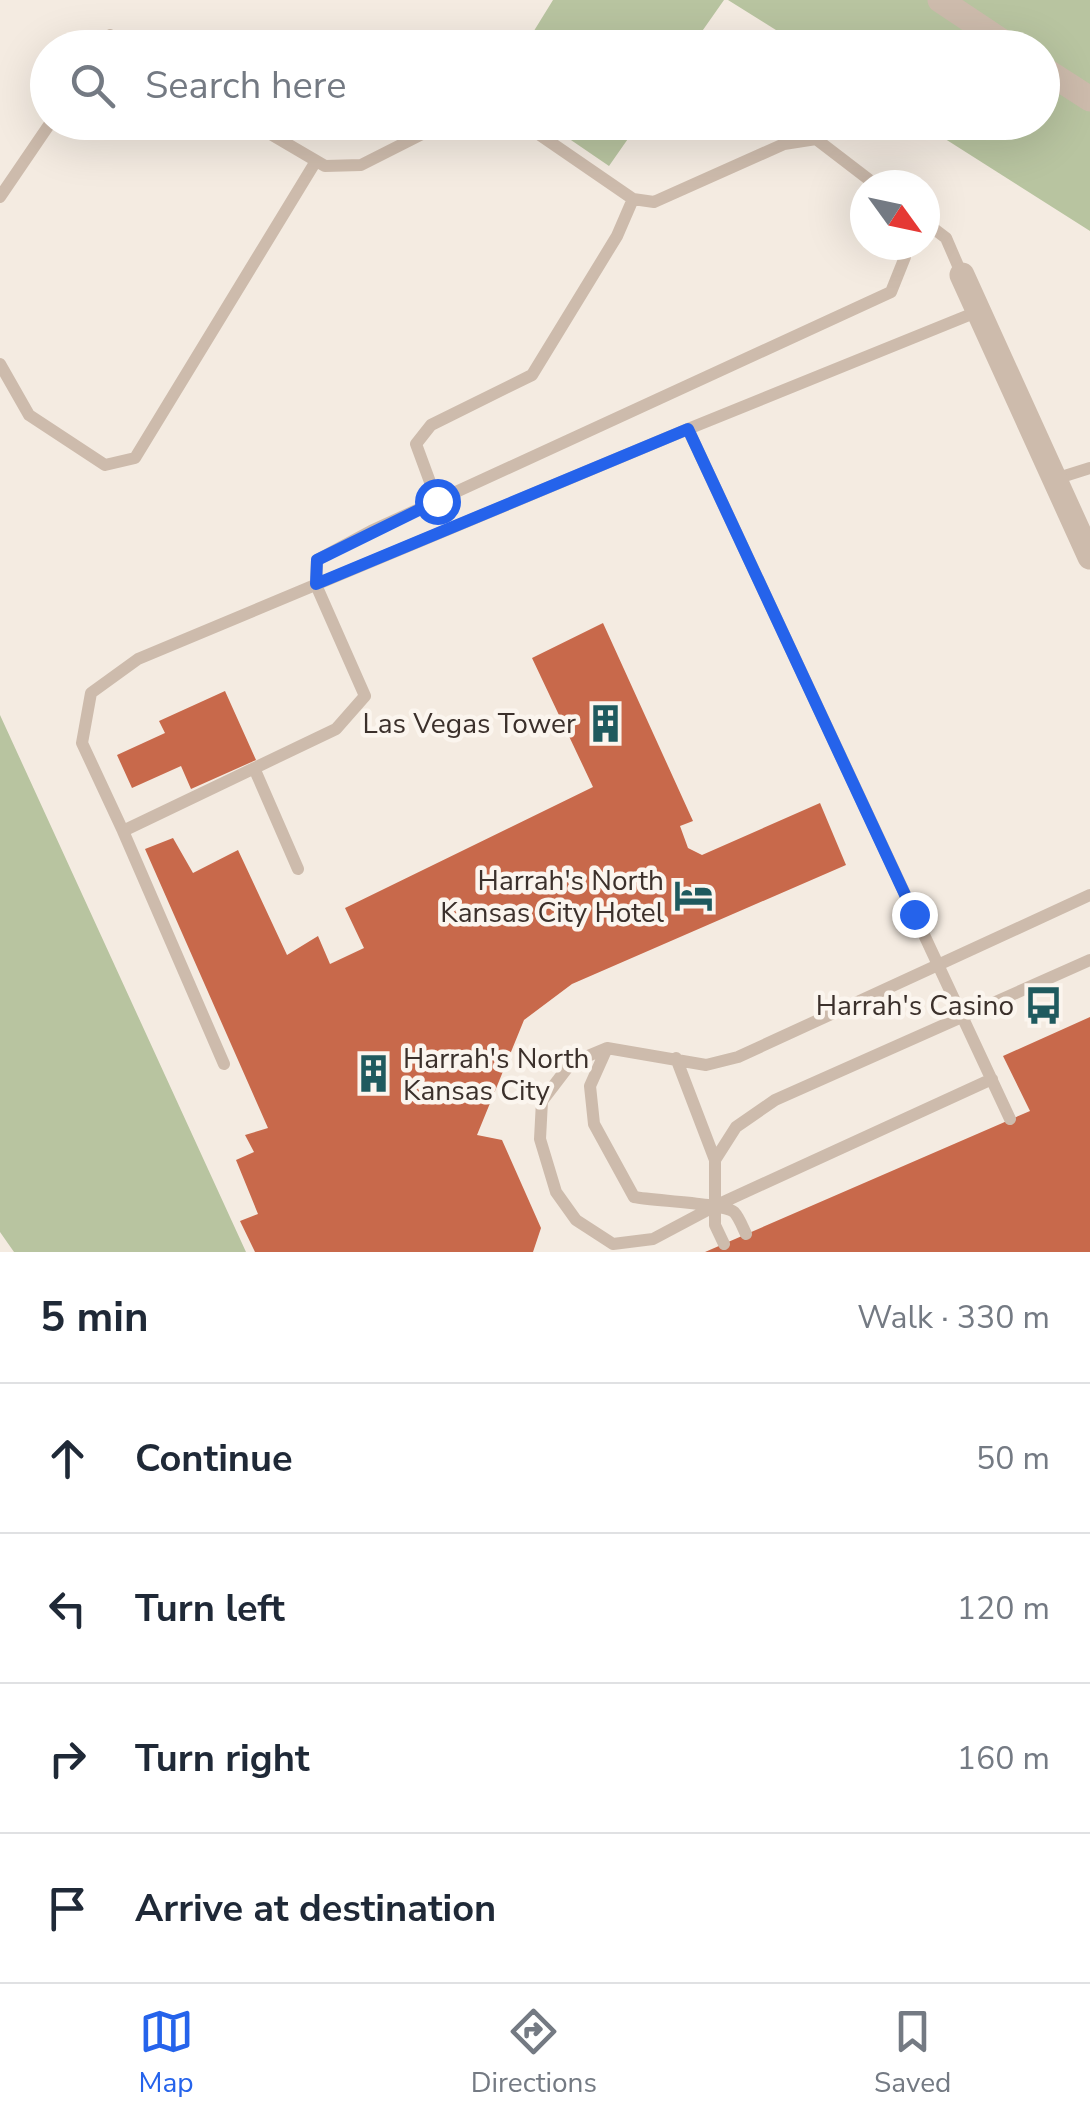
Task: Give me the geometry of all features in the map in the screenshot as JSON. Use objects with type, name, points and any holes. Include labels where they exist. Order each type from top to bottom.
[{"type":"street","points":[[940,0],[985,30]]},
{"type":"street","points":[[1060,80],[1090,100]]},
{"type":"street","points":[[962,275],[1090,557]]},
{"type":"lane","points":[[0,197],[39,140]]},
{"type":"lane","points":[[280,140],[325,166],[361,165],[410,140]]},
{"type":"lane","points":[[547,140],[634,199],[654,202],[784,144],[810,140]]},
{"type":"lane","points":[[817,140],[856,170]]},
{"type":"lane","points":[[0,364],[30,416],[106,465],[135,458],[316,162]]},
{"type":"lane","points":[[437,501],[416,444],[432,426],[532,375],[617,236],[634,199]]},
{"type":"lane","points":[[940,233],[946,238],[962,275]]},
{"type":"lane","points":[[122,831],[336,729],[365,696],[316,584],[317,560],[891,292],[904,260]]},
{"type":"lane","points":[[224,1064],[82,742],[91,693],[138,659],[979,311]]},
{"type":"lane","points":[[688,429],[1010,1119]]},
{"type":"lane","points":[[1055,478],[1090,468]]},
{"type":"lane","points":[[254,768],[298,869]]},
{"type":"lane","points":[[992,1079],[653,1238],[612,1244],[576,1220],[556,1192],[540,1139],[542,1101],[571,1062],[607,1048],[706,1065],[738,1057],[1090,895]]},
{"type":"lane","points":[[715,1160],[736,1127],[775,1100],[1090,960]]},
{"type":"lane","points":[[607,1048],[590,1086],[594,1124],[634,1197],[669,1204],[717,1205],[736,1213],[746,1234]]},
{"type":"lane","points":[[676,1058],[715,1160],[715,1225],[724,1244]]},
{"type":"green space","points":[[553,0],[724,0],[703,30],[534,30]]},
{"type":"green space","points":[[728,0],[1090,0],[1090,231],[947,140],[1060,140],[1060,30],[776,30]]},
{"type":"green space","points":[[571,140],[627,140],[609,166]]},
{"type":"green space","points":[[0,715],[246,1252],[14,1252],[0,1232]]},
{"type":"building","name":"Harrah's North Kansas City","points":[[603,623],[693,821],[680,826],[688,848],[702,855],[820,803],[846,865],[572,984],[524,1020],[477,1135],[502,1140],[541,1228],[533,1252],[255,1252],[240,1221],[258,1214],[236,1160],[254,1152],[245,1135],[268,1128],[145,849],[173,838],[193,873],[238,850],[287,955],[318,936],[330,964],[364,948],[345,908],[593,787],[532,658]]},
{"type":"building","points":[[225,691],[256,760],[191,789],[181,766],[132,788],[117,755],[165,733],[159,721]]},
{"type":"building","points":[[1090,1017],[1090,1252],[705,1252],[1030,1111],[1003,1056]]},
{"type":"place","name":"Las Vegas Tower","points":[[606,723]]},
{"type":"place","name":"Harrah's North Kansas City Hotel","points":[[694,896]]},
{"type":"place","name":"Harrah's Casino","points":[[1044,1005]]},
{"type":"place","name":"Harrah's North Kansas City","points":[[373,1074]]},
{"type":"route","points":[[437,501],[317,560],[316,584],[688,429],[914,914]]}]
